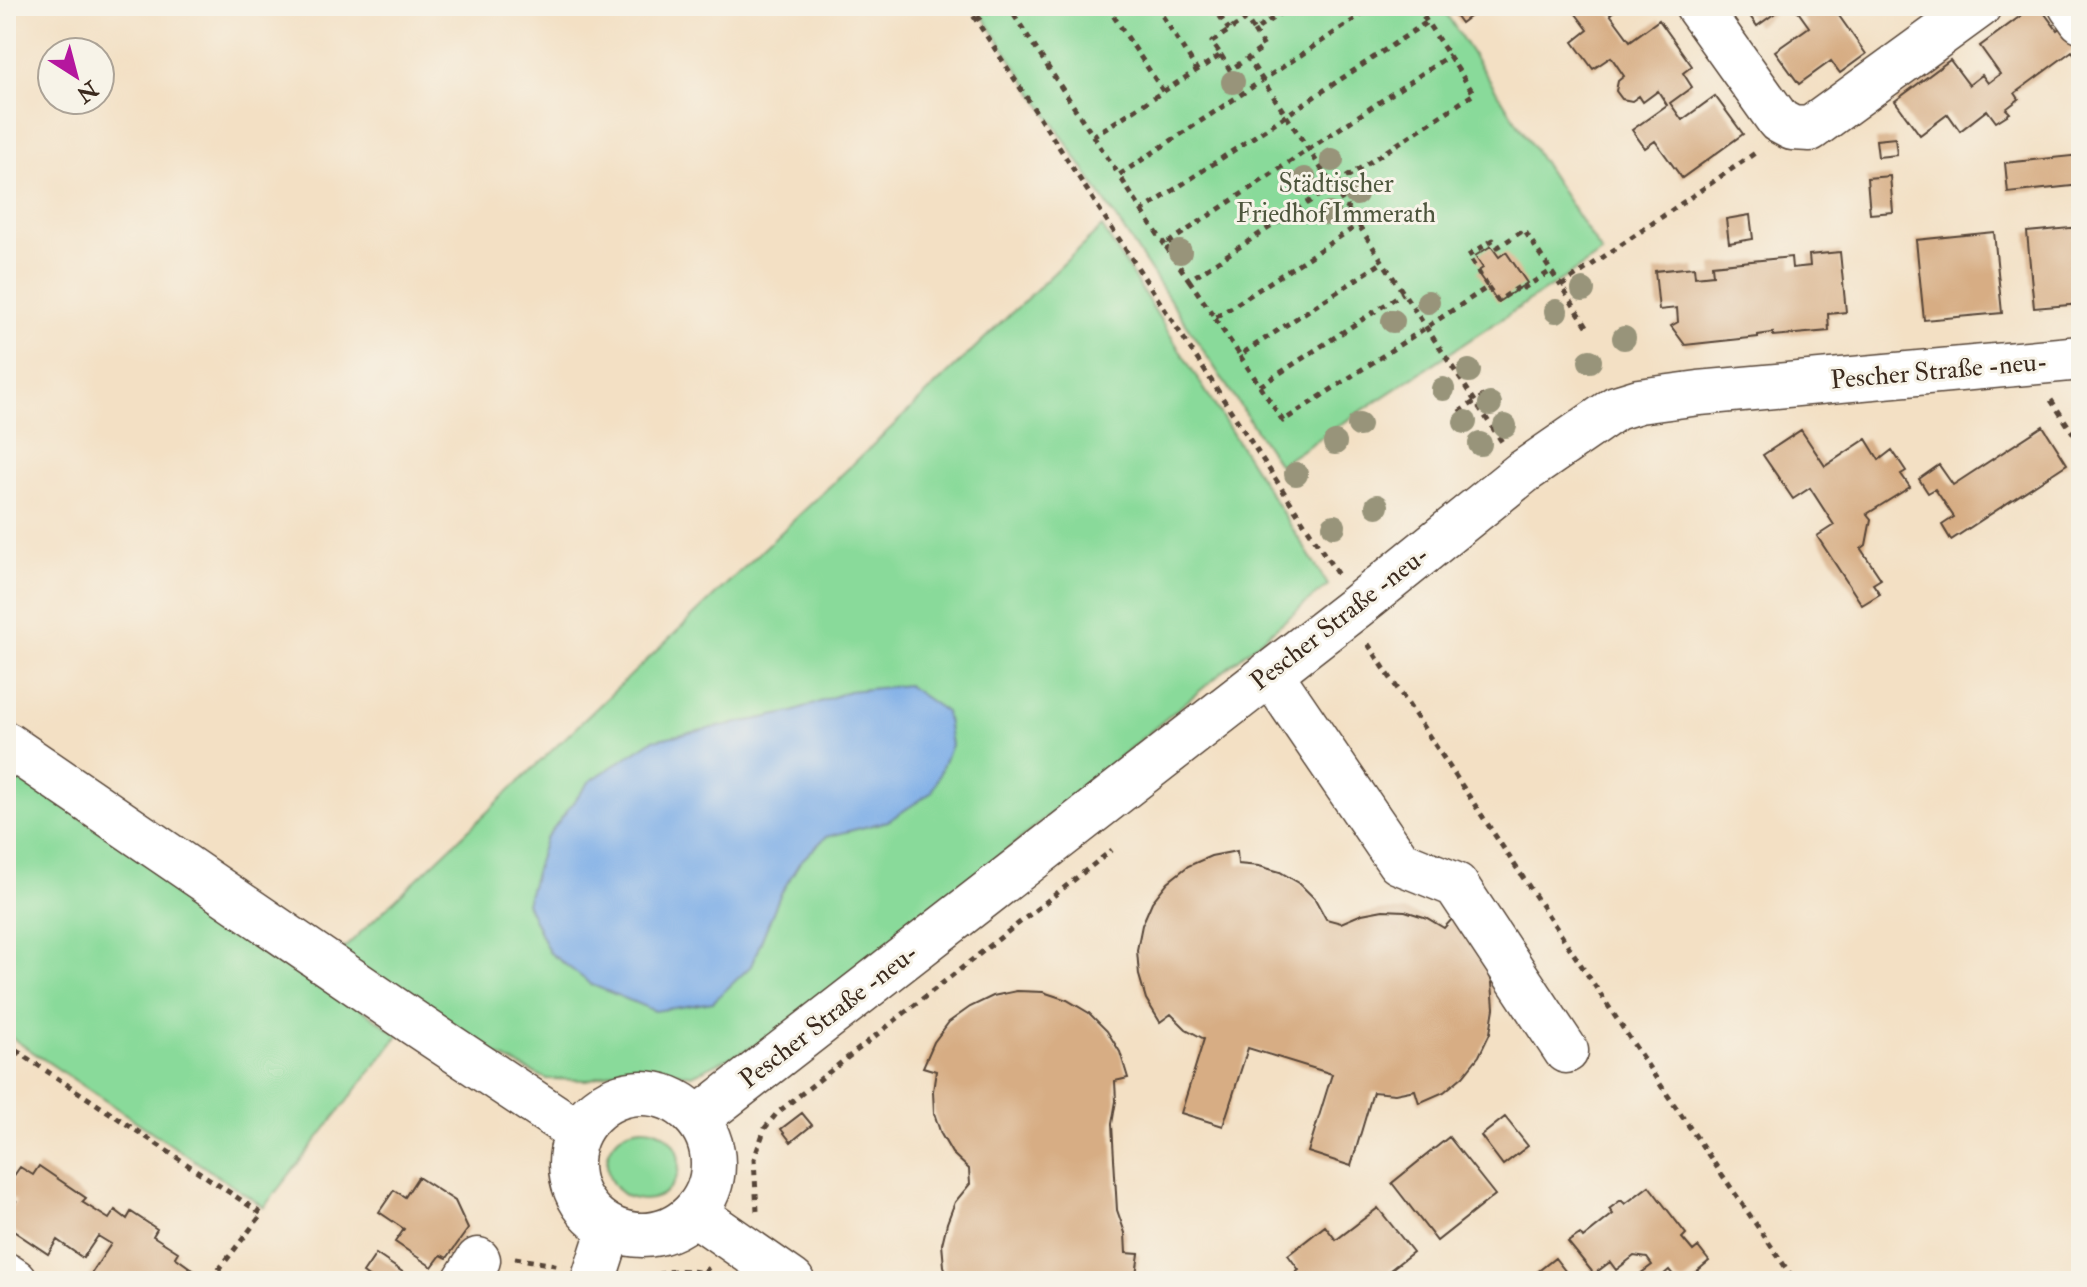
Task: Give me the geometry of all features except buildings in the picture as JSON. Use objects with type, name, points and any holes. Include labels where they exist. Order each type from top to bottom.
[{"type":"street","points":[[1697,6],[1779,121],[1801,128],[1979,6]]},
{"type":"street","points":[[2071,6],[2081,20]]},
{"type":"street","name":"Pescher Straße -neu-","points":[[697,1119],[1270,673],[1364,626],[1522,473],[1608,412],[1639,401],[1715,391],[2081,358]]},
{"type":"street","points":[[1270,673],[1399,862],[1456,885],[1566,1051]]},
{"type":"street","points":[[6,744],[578,1132]]},
{"type":"street","points":[[652,1093],[669,1098],[697,1119],[712,1149],[713,1166],[704,1199],[694,1213],[669,1230],[639,1235],[610,1228],[586,1207],[572,1179],[571,1163],[578,1132],[601,1105],[617,1097],[652,1093]]},
{"type":"street","points":[[694,1213],[792,1281]]},
{"type":"street","points":[[594,1276],[610,1228]]},
{"type":"street","points":[[6,1275],[15,1281]]},
{"type":"path","points":[[967,6],[1653,1074],[1795,1281]]},
{"type":"path","points":[[976,20],[997,6]]},
{"type":"path","points":[[1107,6],[1163,91]]},
{"type":"path","points":[[1156,6],[1197,70]]},
{"type":"path","points":[[1213,6],[1229,30]]},
{"type":"path","points":[[1254,31],[1291,6]]},
{"type":"path","points":[[1119,175],[1375,6]]},
{"type":"path","points":[[1189,280],[1474,94],[1417,6]]},
{"type":"path","points":[[1011,7],[1142,211],[1283,421],[1488,287]]},
{"type":"path","points":[[1246,19],[1264,47],[1230,70],[1212,42],[1229,30],[1246,19]]},
{"type":"path","points":[[1142,211],[1427,22]]},
{"type":"path","points":[[1093,136],[1221,55]]},
{"type":"path","points":[[1165,245],[1450,55]]},
{"type":"path","points":[[1248,58],[1522,473]]},
{"type":"path","points":[[1561,286],[1801,128]]},
{"type":"path","points":[[1215,318],[1358,225]]},
{"type":"path","points":[[1551,271],[1498,301],[1468,256],[1493,240],[1498,247],[1524,230],[1561,286],[1587,326]]},
{"type":"path","points":[[1240,355],[1383,262]]},
{"type":"path","points":[[1260,386],[1403,293]]},
{"type":"path","points":[[2026,363],[2081,445]]},
{"type":"path","points":[[1459,412],[1488,393]]},
{"type":"path","points":[[1359,655],[1364,626]]},
{"type":"path","points":[[647,1281],[663,1271],[704,1273],[758,1209],[754,1191],[754,1159],[765,1128],[777,1113],[1118,845]]},
{"type":"path","points":[[6,1044],[262,1214],[210,1281]]},
{"type":"path","points":[[472,1271],[497,1254],[594,1276]]},
{"type":"green space","name":"Städtischer Friedhof Immerath","points":[[976,6],[1441,6],[1602,253],[1279,465]]},
{"type":"green space","points":[[1102,227],[1328,585],[824,1001],[778,1035],[692,1075],[651,1067],[620,1070],[588,1080],[547,1079],[497,1055],[339,953]]},
{"type":"green space","points":[[6,766],[399,1035],[264,1207],[6,1034]]},
{"type":"green space","points":[[650,1128],[669,1138],[677,1150],[677,1178],[669,1190],[657,1198],[636,1200],[617,1190],[609,1178],[607,1157],[617,1138],[629,1130]]},
{"type":"water","points":[[907,685],[946,712],[951,745],[932,792],[888,821],[826,837],[800,862],[780,895],[751,966],[713,1002],[655,1011],[592,985],[549,952],[526,903],[545,839],[590,781],[653,740],[793,712],[849,691]]}]
